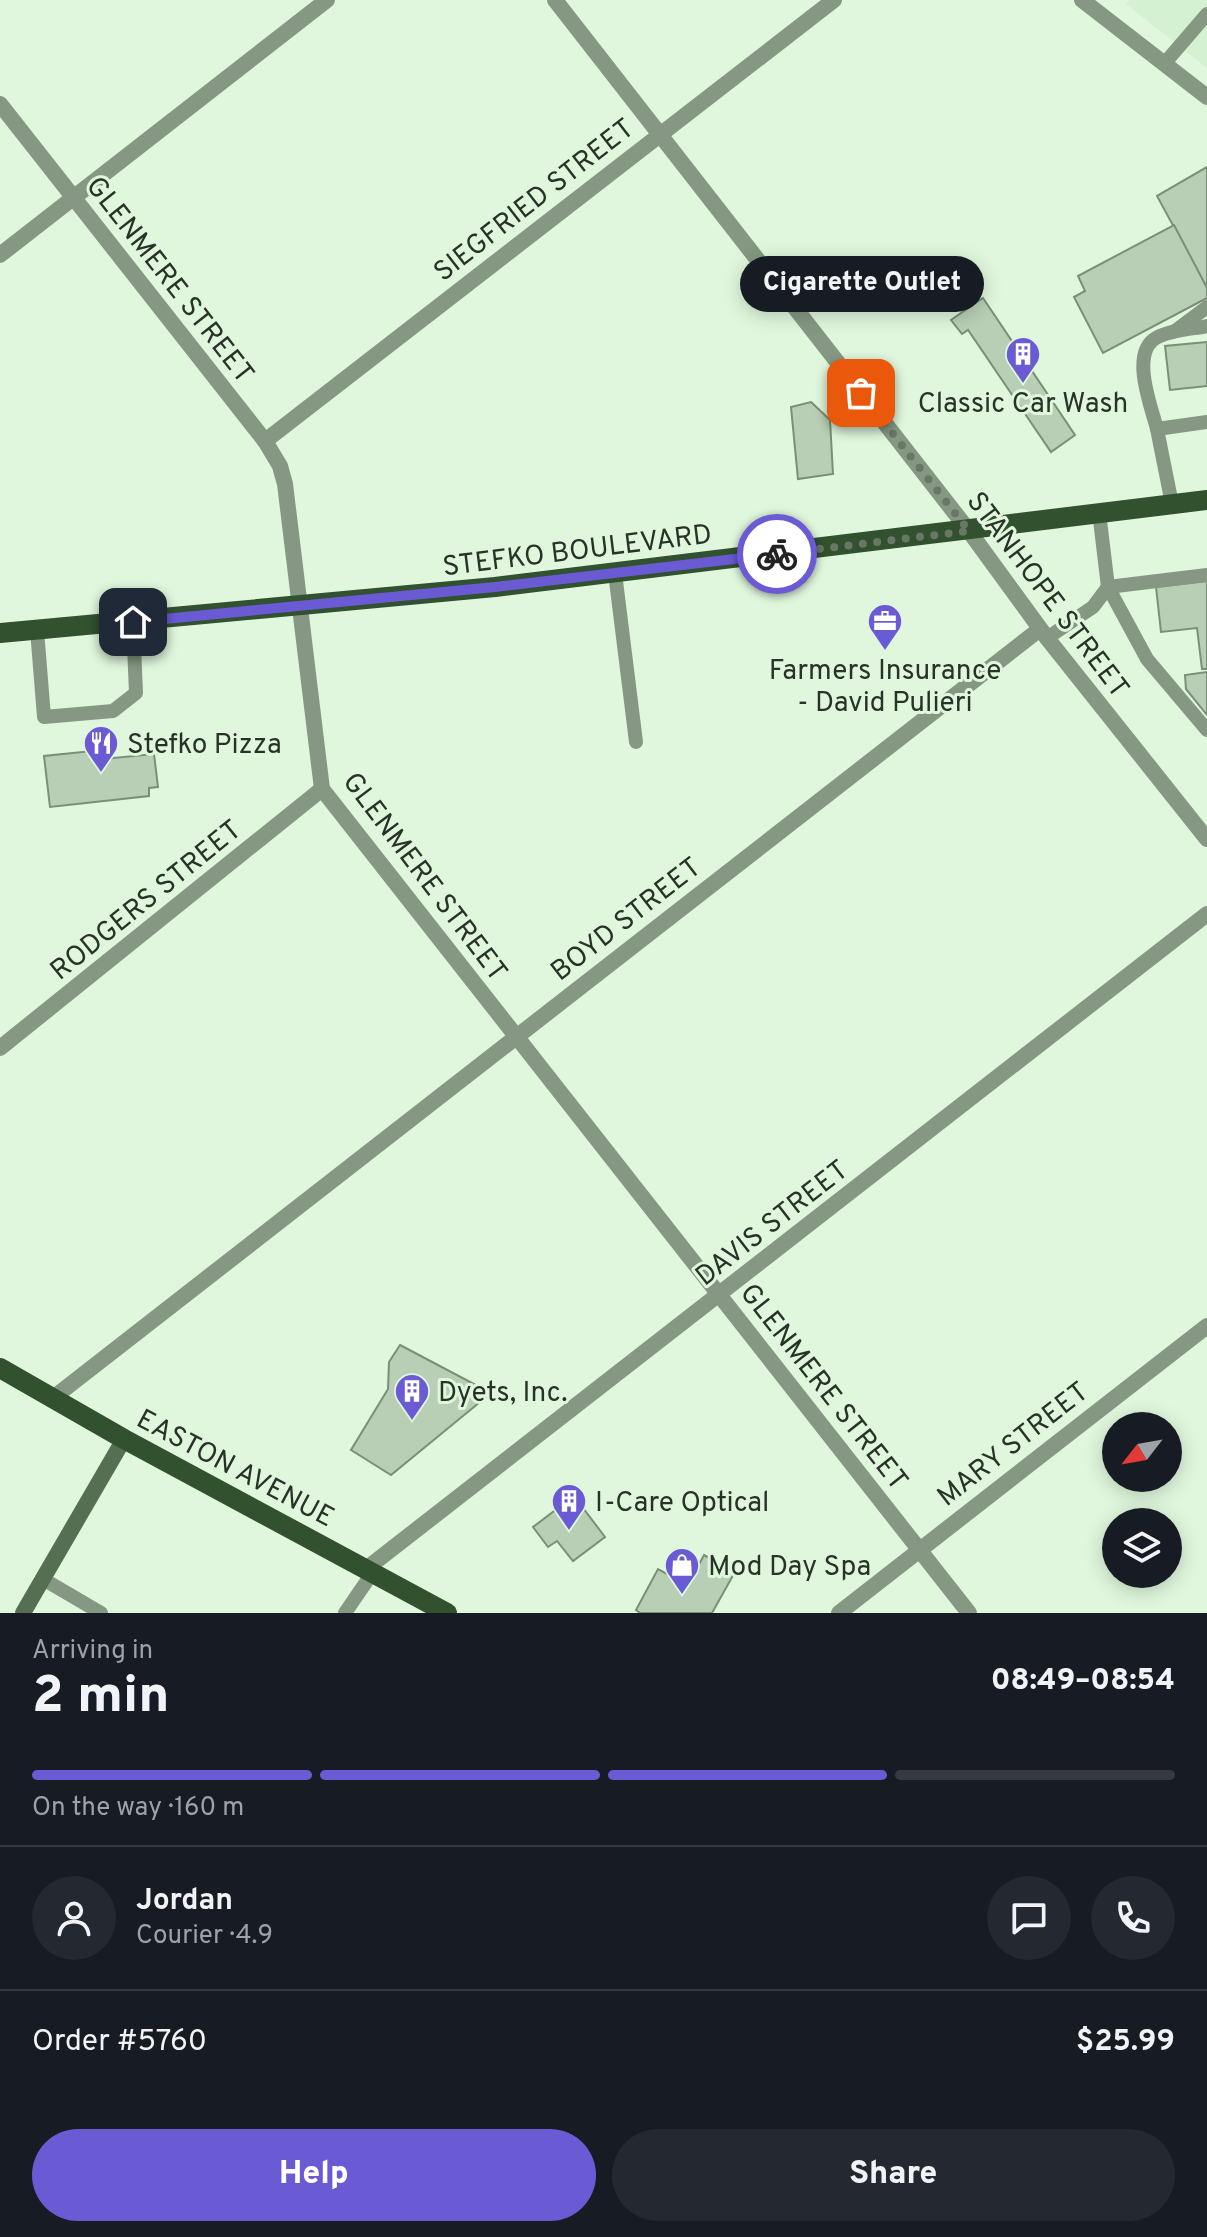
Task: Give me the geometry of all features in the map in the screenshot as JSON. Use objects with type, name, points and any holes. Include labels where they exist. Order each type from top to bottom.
[{"type":"main road","name":"STEFKO BOULEVARD","points":[[0,633],[302,607],[615,573],[1207,500]]},
{"type":"main road","name":"EASTON AVENUE","points":[[0,1368],[124,1439],[447,1613]]},
{"type":"street","points":[[0,255],[327,0]]},
{"type":"street","name":"STANHOPE STREET","points":[[555,0],[1207,839]]},
{"type":"street","name":"SIEGFRIED STREET","points":[[265,441],[834,0]]},
{"type":"street","points":[[1082,0],[1207,97]]},
{"type":"street","name":"GLENMERE STREET","points":[[0,104],[265,441],[280,466],[302,607],[322,789],[969,1613]]},
{"type":"street","name":"BOYD STREET","points":[[53,1398],[515,1036],[1044,633]]},
{"type":"street","name":"RODGERS STREET","points":[[0,1048],[322,789]]},
{"type":"street","name":"DAVIS STREET","points":[[370,1571],[1207,914]]},
{"type":"street","name":"MARY STREET","points":[[844,1609],[1207,1326]]},
{"type":"street","points":[[23,1613],[124,1439]]},
{"type":"lane","points":[[1164,64],[1207,14]]},
{"type":"lane","points":[[1173,333],[1207,307]]},
{"type":"lane","points":[[1172,504],[1146,388],[1143,369],[1145,350],[1155,338],[1207,326]]},
{"type":"lane","points":[[1157,429],[1207,422]]},
{"type":"lane","points":[[1099,512],[1108,587],[1147,659],[1207,730]]},
{"type":"lane","points":[[615,573],[636,742]]},
{"type":"lane","points":[[1044,633],[1093,607],[1108,587],[1207,575]]},
{"type":"lane","points":[[37,630],[44,717],[113,711],[136,693],[133,622]]},
{"type":"lane","points":[[345,1613],[370,1571]]},
{"type":"lane","points":[[43,1579],[101,1613]]},
{"type":"shaded area","points":[[1129,0],[1207,0],[1207,68],[1126,4]]},
{"type":"building","points":[[1207,167],[1207,288],[1157,196]]},
{"type":"building","points":[[1174,225],[1207,288],[1207,298],[1103,353],[1074,297],[1085,291],[1078,276]]},
{"type":"building","name":"Classic Car Wash","points":[[983,298],[1075,435],[1051,452],[968,330],[962,334],[951,320]]},
{"type":"building","points":[[1207,342],[1207,386],[1170,390],[1165,346]]},
{"type":"building","points":[[811,402],[830,420],[833,474],[798,479],[791,407]]},
{"type":"building","points":[[1207,581],[1207,669],[1202,669],[1197,628],[1161,632],[1156,587]]},
{"type":"building","points":[[1207,672],[1207,715],[1186,689],[1185,675]]},
{"type":"building","name":"Stefko Pizza","points":[[92,751],[93,760],[154,754],[158,787],[149,788],[149,796],[50,807],[44,756]]},
{"type":"building","name":"Dyets, Inc.","points":[[400,1345],[491,1393],[391,1475],[351,1450],[388,1389],[389,1362]]},
{"type":"building","name":"I-Care Optical","points":[[574,1496],[605,1537],[573,1561],[557,1541],[548,1547],[533,1527]]},
{"type":"building","name":"Mod Day Spa","points":[[704,1555],[735,1572],[712,1613],[640,1613],[636,1610],[658,1569],[682,1582],[688,1569],[695,1572]]},
{"type":"way so far","points":[[777,554],[969,531],[861,393]]},
{"type":"place","name":"Classic Car Wash","points":[[1023,385]]},
{"type":"place","name":"Cigarette Outlet","points":[[861,393]]},
{"type":"place","name":"Farmers Insurance - David Pulieri","points":[[885,652]]},
{"type":"place","name":"Stefko Pizza","points":[[101,774]]},
{"type":"place","name":"Dyets, Inc.","points":[[412,1422]]},
{"type":"place","name":"I-Care Optical","points":[[569,1532]]},
{"type":"place","name":"Mod Day Spa","points":[[682,1596]]},
{"type":"route","points":[[133,622],[495,587],[777,554]]}]
